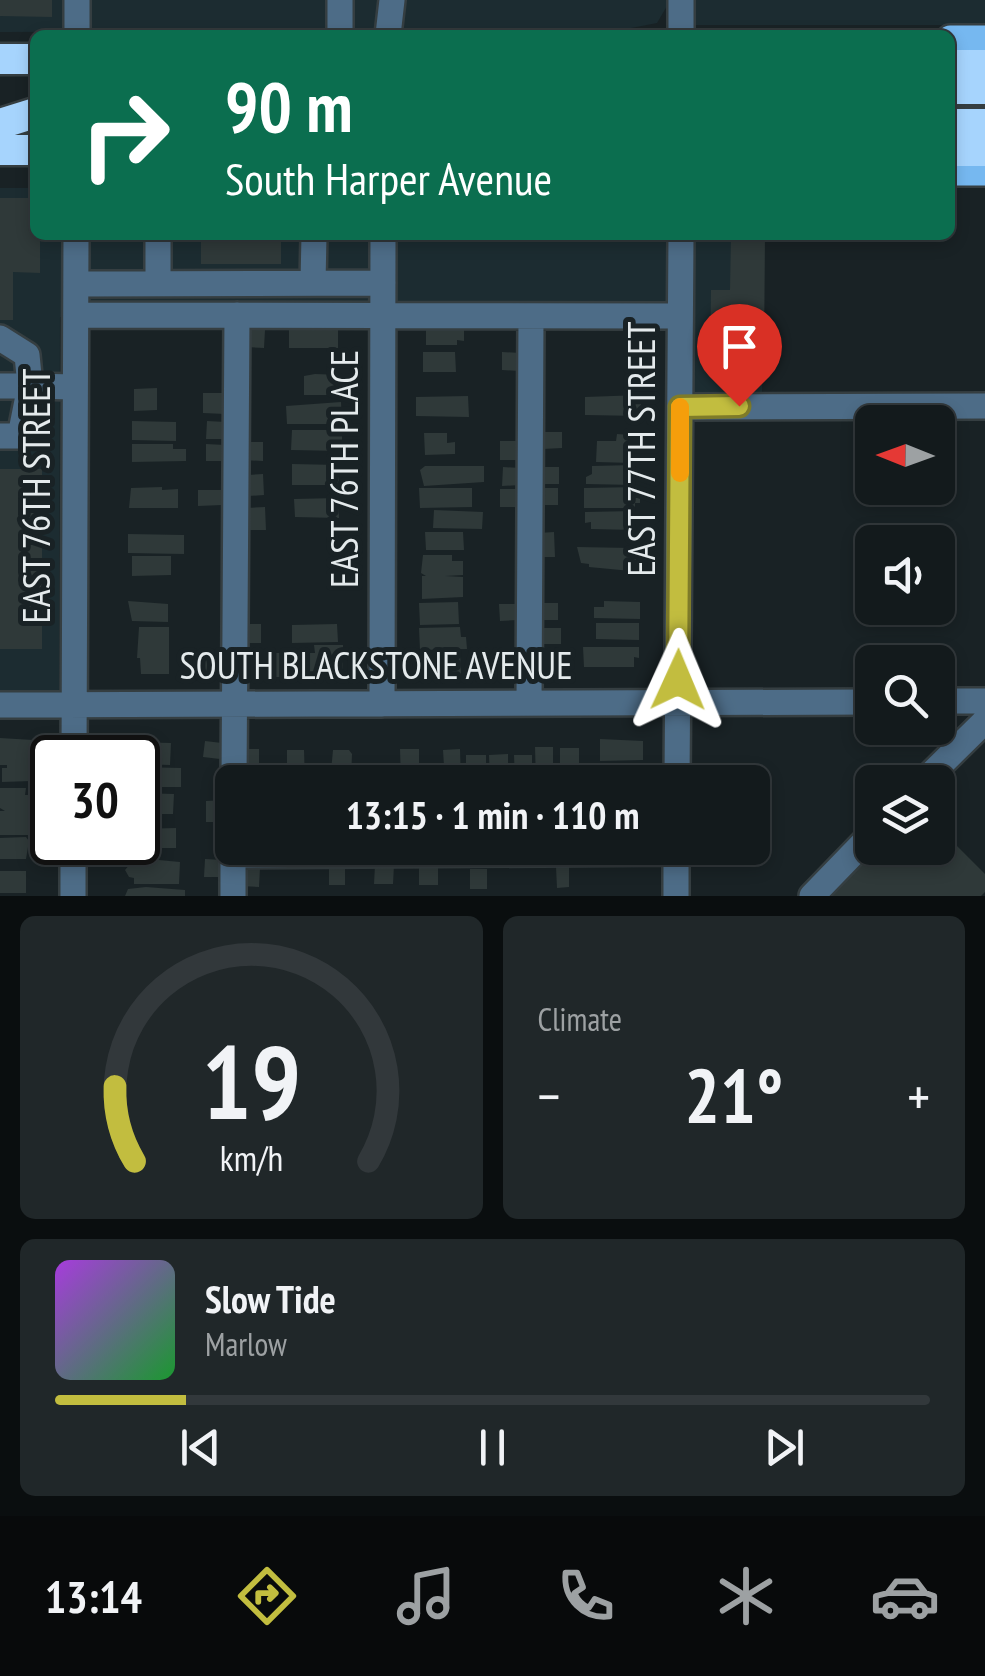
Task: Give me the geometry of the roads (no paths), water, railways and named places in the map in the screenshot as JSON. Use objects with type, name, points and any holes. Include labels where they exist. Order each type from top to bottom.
[{"type":"highway","points":[[0,58],[30,58]]},
{"type":"highway","points":[[955,65],[985,65]]},
{"type":"highway","points":[[955,89],[985,89]]},
{"type":"highway","points":[[0,124],[30,115]]},
{"type":"highway","points":[[955,124],[985,124]]},
{"type":"highway","points":[[0,150],[30,150]]},
{"type":"highway","points":[[955,151],[985,151]]},
{"type":"main road","points":[[955,38],[985,38]]},
{"type":"main road","points":[[955,173],[985,173]]},
{"type":"street","points":[[77,0],[77,30]]},
{"type":"street","points":[[340,0],[340,30]]},
{"type":"street","points":[[389,30],[392,0]]},
{"type":"street","points":[[682,0],[682,30]]},
{"type":"street","name":"EAST 76TH STREET","points":[[74,735],[76,240]]},
{"type":"street","points":[[158,240],[158,283]]},
{"type":"street","points":[[313,283],[314,240]]},
{"type":"street","name":"EAST 76TH PLACE","points":[[382,704],[383,240]]},
{"type":"street","name":"EAST 77TH STREET","points":[[677,765],[681,240]]},
{"type":"street","points":[[76,284],[383,282]]},
{"type":"street","points":[[76,315],[680,316]]},
{"type":"street","points":[[234,765],[237,315]]},
{"type":"street","points":[[529,703],[531,316]]},
{"type":"street","points":[[0,338],[27,355],[30,386],[20,436],[0,436]]},
{"type":"street","points":[[0,386],[75,387]]},
{"type":"street","points":[[680,407],[985,406]]},
{"type":"street","points":[[955,701],[985,701]]},
{"type":"street","name":"SOUTH BLACKSTONE AVENUE","points":[[0,705],[855,702]]},
{"type":"street","points":[[940,765],[985,721]]},
{"type":"street","points":[[812,896],[855,852]]},
{"type":"street","points":[[73,865],[73,896]]},
{"type":"street","points":[[233,896],[234,865]]},
{"type":"street","points":[[676,865],[676,896]]}]
